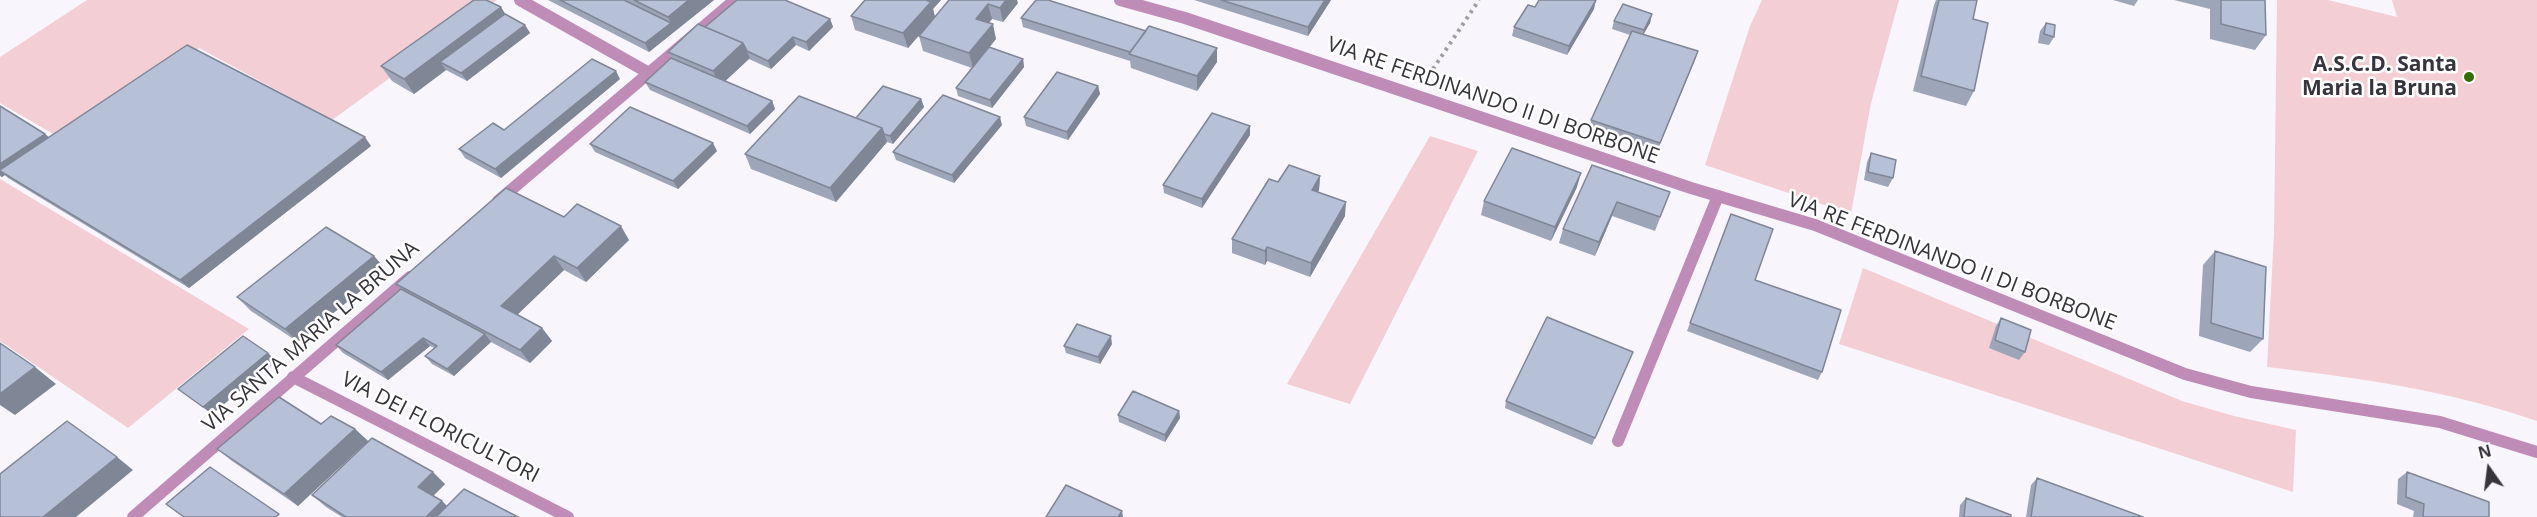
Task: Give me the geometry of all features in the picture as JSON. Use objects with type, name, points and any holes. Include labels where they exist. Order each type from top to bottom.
[{"type":"street","points":[[520,0],[649,73]]},
{"type":"street","points":[[490,208],[735,0]]},
{"type":"street","name":"VIA RE FERDINANDO II DI BORBONE","points":[[1120,0],[1185,18],[1719,196],[1815,225],[2185,374],[2252,392],[2440,422],[2537,452]]},
{"type":"street","points":[[1618,441],[1719,196]]},
{"type":"street","name":"VIA SANTA MARIA LA BRUNA","points":[[133,517],[418,270]]},
{"type":"street","name":"VIA DEI FLORICULTORI","points":[[293,377],[568,517]]},
{"type":"path","points":[[1415,95],[1479,0]]},
{"type":"shaded area","points":[[87,0],[497,0],[332,120],[199,48],[60,138],[0,103],[0,57]]},
{"type":"shaded area","points":[[1762,0],[1899,0],[1871,103],[1851,214],[1705,165],[1750,26]]},
{"type":"shaded area","points":[[2277,0],[2328,0],[2397,17],[2392,0],[2537,0],[2537,421],[2470,401],[2403,386],[2267,367],[2274,233]]},
{"type":"shaded area","points":[[1430,136],[1478,151],[1350,404],[1287,384]]},
{"type":"shaded area","points":[[0,179],[249,329],[128,428],[0,341]]},
{"type":"shaded area","points":[[1863,268],[2182,401],[2296,430],[2293,492],[1839,344]]},
{"type":"building","points":[[474,0],[486,0],[501,7],[404,79],[381,66]]},
{"type":"building","points":[[560,0],[624,0],[671,23],[645,43]]},
{"type":"building","points":[[634,0],[689,0],[668,17]]},
{"type":"building","points":[[737,0],[785,0],[830,19],[806,42],[793,37],[768,61],[747,51],[743,43],[705,27]]},
{"type":"building","points":[[865,0],[926,0],[931,2],[903,33],[851,16]]},
{"type":"building","points":[[949,0],[1006,0],[1000,8],[988,4],[976,19],[993,24],[969,53],[919,36]]},
{"type":"building","points":[[1036,0],[1048,0],[1146,31],[1130,52],[1021,18]]},
{"type":"building","points":[[1221,0],[1325,0],[1308,27]]},
{"type":"building","points":[[1539,0],[1596,0],[1569,46],[1514,27],[1528,5],[1535,7]]},
{"type":"building","points":[[1939,0],[1977,0],[1973,19],[1988,23],[1974,91],[1921,76]]},
{"type":"building","points":[[2221,0],[2265,0],[2266,35],[2221,24]]},
{"type":"building","points":[[1623,4],[1652,14],[1644,30],[1614,21]]},
{"type":"building","points":[[505,14],[525,25],[461,73],[440,62]]},
{"type":"building","points":[[2046,23],[2055,25],[2054,37],[2044,34]]},
{"type":"building","points":[[698,24],[743,43],[713,71],[668,52]]},
{"type":"building","points":[[1149,26],[1217,48],[1197,76],[1129,54]]},
{"type":"building","points":[[1632,31],[1698,51],[1660,143],[1591,120]]},
{"type":"building","points":[[187,45],[365,137],[180,280],[0,170]]},
{"type":"building","points":[[989,47],[1023,59],[990,100],[956,88]]},
{"type":"building","points":[[671,58],[772,101],[747,126],[645,82]]},
{"type":"building","points":[[592,59],[616,71],[495,169],[459,149],[493,123],[504,130]]},
{"type":"building","points":[[1057,72],[1098,86],[1067,132],[1024,117]]},
{"type":"building","points":[[883,86],[921,99],[890,136],[884,134],[882,128],[856,118]]},
{"type":"building","points":[[943,95],[1000,117],[952,175],[893,152]]},
{"type":"building","points":[[799,96],[882,128],[830,188],[745,154]]},
{"type":"building","points":[[0,106],[45,134],[0,164]]},
{"type":"building","points":[[630,107],[713,143],[673,181],[590,144]]},
{"type":"building","points":[[1212,113],[1250,126],[1202,199],[1163,185]]},
{"type":"building","points":[[1512,148],[1581,173],[1555,227],[1484,201]]},
{"type":"building","points":[[1871,153],[1896,160],[1893,178],[1868,172]]},
{"type":"building","points":[[1289,165],[1320,176],[1312,190],[1346,202],[1311,263],[1267,247],[1265,251],[1232,239],[1269,179],[1278,182]]},
{"type":"building","points":[[1592,165],[1670,192],[1660,217],[1617,202],[1599,242],[1563,229]]},
{"type":"building","points":[[506,188],[564,217],[577,204],[621,226],[577,268],[554,256],[501,306],[542,328],[520,350],[396,284]]},
{"type":"building","points":[[1731,214],[1773,229],[1755,280],[1841,310],[1822,372],[1690,323]]},
{"type":"building","points":[[326,227],[374,256],[285,329],[237,297]]},
{"type":"building","points":[[2215,251],[2266,267],[2263,339],[2211,323]]},
{"type":"building","points":[[401,289],[485,334],[447,369],[425,356],[437,346],[423,338],[381,372],[336,345]]},
{"type":"building","points":[[1547,317],[1633,352],[1595,438],[1506,401]]},
{"type":"building","points":[[2001,318],[2031,330],[2025,352],[1995,340]]},
{"type":"building","points":[[1077,324],[1111,336],[1098,357],[1064,346]]},
{"type":"building","points":[[243,336],[268,353],[203,407],[178,389]]},
{"type":"building","points":[[0,343],[35,367],[0,394]]},
{"type":"building","points":[[1133,391],[1179,411],[1165,435],[1118,415]]},
{"type":"building","points":[[279,397],[321,424],[331,416],[355,429],[284,494],[217,449]]},
{"type":"building","points":[[67,421],[117,457],[43,517],[0,517],[0,474]]},
{"type":"building","points":[[372,438],[433,472],[418,487],[442,501],[426,517],[346,517],[312,495]]},
{"type":"building","points":[[210,467],[279,514],[276,517],[184,517],[166,504]]},
{"type":"building","points":[[2407,472],[2489,502],[2489,517],[2423,517],[2424,504],[2406,497]]},
{"type":"building","points":[[2037,478],[2143,517],[2031,517]]},
{"type":"building","points":[[1066,485],[1122,511],[1118,517],[1046,517]]},
{"type":"building","points":[[464,489],[518,517],[436,517]]},
{"type":"building","points":[[1966,498],[2011,515],[2011,517],[1964,517]]},
{"type":"place","name":"A.S.C.D. Santa Maria la Bruna","points":[[2469,77]]}]
